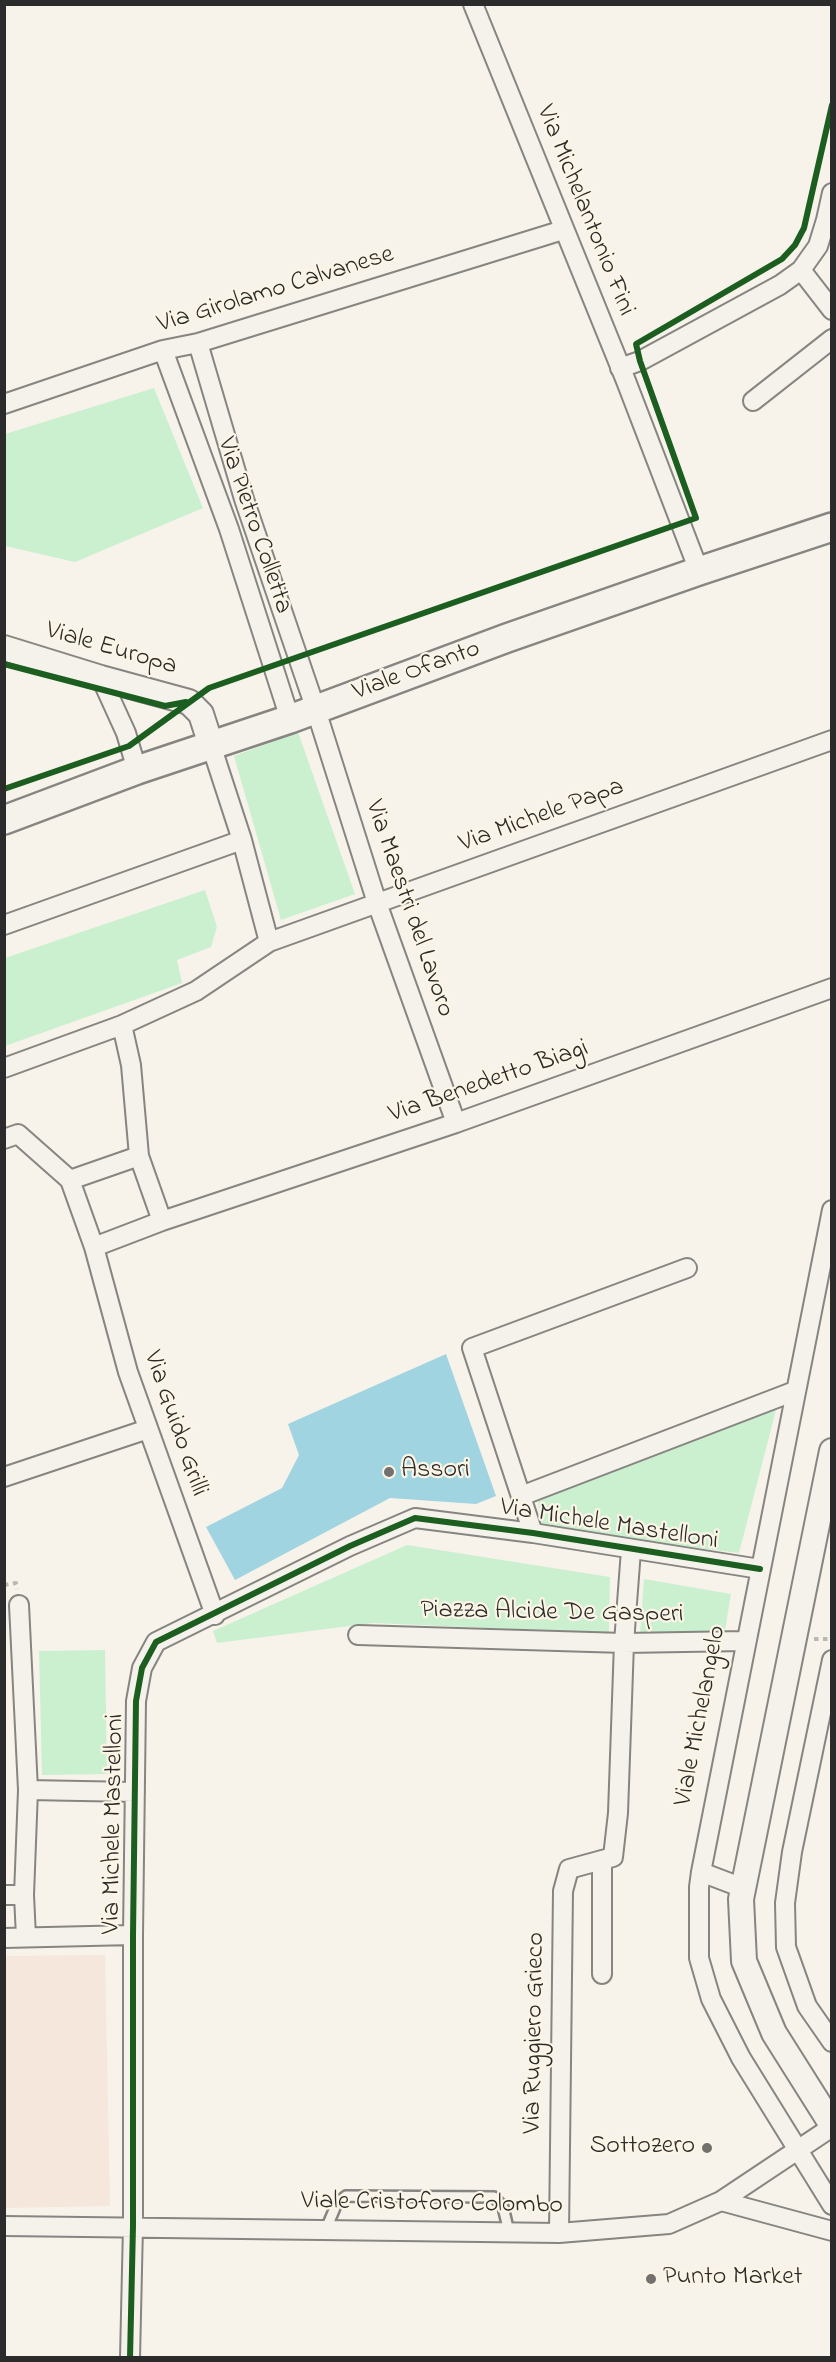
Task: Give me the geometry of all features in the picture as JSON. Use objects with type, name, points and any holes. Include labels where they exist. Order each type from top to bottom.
[{"type":"main road","name":"Viale Ofanto","points":[[4,820],[137,770],[316,710],[507,638],[831,527]]},
{"type":"street","name":"Via Michelantonio Fini","points":[[473,4],[699,571]]},
{"type":"street","points":[[620,368],[640,362],[780,285],[801,270],[818,246],[831,193]]},
{"type":"street","name":"Via Girolamo Calvanese","points":[[4,404],[163,350],[198,343],[563,230]]},
{"type":"street","points":[[801,270],[831,310]]},
{"type":"street","points":[[753,401],[831,339]]},
{"type":"street","name":"Via Pietro Colletta","points":[[198,343],[244,499],[316,710]]},
{"type":"street","name":"Via Pietro Colletta","points":[[163,350],[229,529],[290,719]]},
{"type":"street","name":"Viale Europa","points":[[4,648],[189,702],[201,714],[211,745]]},
{"type":"street","points":[[101,678],[126,733],[137,770]]},
{"type":"street","name":"Via Maestri del Lavoro","points":[[316,710],[377,903],[456,1123]]},
{"type":"street","name":"Via Michele Papa","points":[[4,1068],[122,1025],[196,991],[269,942],[831,740]]},
{"type":"street","points":[[211,745],[242,840],[269,942]]},
{"type":"street","points":[[4,925],[242,840]]},
{"type":"street","name":"Via Benedetto Biagi","points":[[94,1247],[162,1221],[456,1123],[831,988]]},
{"type":"street","points":[[122,1025],[131,1065],[139,1156],[162,1221]]},
{"type":"street","points":[[4,1139],[18,1134],[70,1180],[139,1156]]},
{"type":"street","name":"Via Guido Grilli","points":[[70,1180],[94,1247],[128,1372],[215,1615]]},
{"type":"street","name":"Viale Michelangelo","points":[[831,1210],[745,1641],[699,1887],[699,1958],[711,1999],[741,2058],[831,2205]]},
{"type":"street","points":[[532,1533],[472,1348],[687,1268]]},
{"type":"street","points":[[521,1497],[795,1391]]},
{"type":"street","points":[[4,1477],[148,1429]]},
{"type":"street","points":[[831,1451],[741,1899],[744,1961],[774,2032],[831,2126]]},
{"type":"street","name":"Via Michele Mastelloni","points":[[130,2358],[136,1701],[142,1668],[156,1642],[215,1615],[350,1546],[415,1518],[532,1533],[760,1569]]},
{"type":"street","points":[[602,1974],[602,1860],[613,1857],[618,1813],[624,1643],[631,1550]]},
{"type":"street","points":[[19,1605],[28,1790],[24,1895],[26,1937]]},
{"type":"street","name":"Piazza Alcide De Gasperi","points":[[357,1635],[624,1643],[745,1641]]},
{"type":"street","points":[[831,1660],[792,1852],[785,1903],[786,1947],[807,2006],[831,2042]]},
{"type":"street","points":[[28,1790],[135,1792]]},
{"type":"street","name":"Via Ruggiero Grieco","points":[[559,2233],[563,1892],[569,1869],[602,1860]]},
{"type":"street","points":[[701,1872],[743,1888]]},
{"type":"street","points":[[4,1895],[24,1895]]},
{"type":"street","points":[[4,1938],[133,1935]]},
{"type":"street","name":"Viale Cristoforo Colombo","points":[[4,2226],[559,2233],[669,2224],[722,2201],[831,2126]]},
{"type":"street","points":[[722,2201],[831,2231]]},
{"type":"lane","points":[[326,2229],[337,2203],[346,2196],[494,2197],[503,2207],[509,2232]]},
{"type":"shaded area","points":[[105,1955],[110,2206],[5,2208],[5,1956]]},
{"type":"green space","points":[[154,388],[203,508],[75,562],[5,546],[5,434]]},
{"type":"green space","points":[[298,732],[355,894],[281,920],[234,756]]},
{"type":"green space","points":[[205,890],[217,927],[211,947],[177,960],[182,983],[5,1046],[5,958]]},
{"type":"green space","points":[[776,1410],[739,1553],[543,1529],[537,1497]]},
{"type":"green space","points":[[407,1545],[610,1577],[609,1633],[373,1623],[217,1643],[213,1631]]},
{"type":"green space","points":[[644,1579],[731,1594],[724,1636],[640,1635]]},
{"type":"green space","points":[[105,1650],[107,1774],[42,1775],[39,1651]]},
{"type":"water","name":"Assori","points":[[446,1354],[496,1496],[476,1504],[390,1498],[235,1580],[206,1527],[282,1488],[299,1455],[288,1424]]},
{"type":"cycle path","points":[[4,789],[129,746],[209,688],[696,518],[636,344],[782,259],[795,245],[804,228],[832,105]]},
{"type":"cycle path","points":[[4,664],[165,706],[186,702]]},
{"type":"cycle path","points":[[130,2358],[136,1701],[142,1668],[156,1642],[350,1546],[415,1518],[533,1533],[760,1569]]},
{"type":"place","name":"Assori","points":[[389,1472]]},
{"type":"place","name":"Sottozero","points":[[707,2148]]},
{"type":"place","name":"Punto Market","points":[[651,2279]]}]
